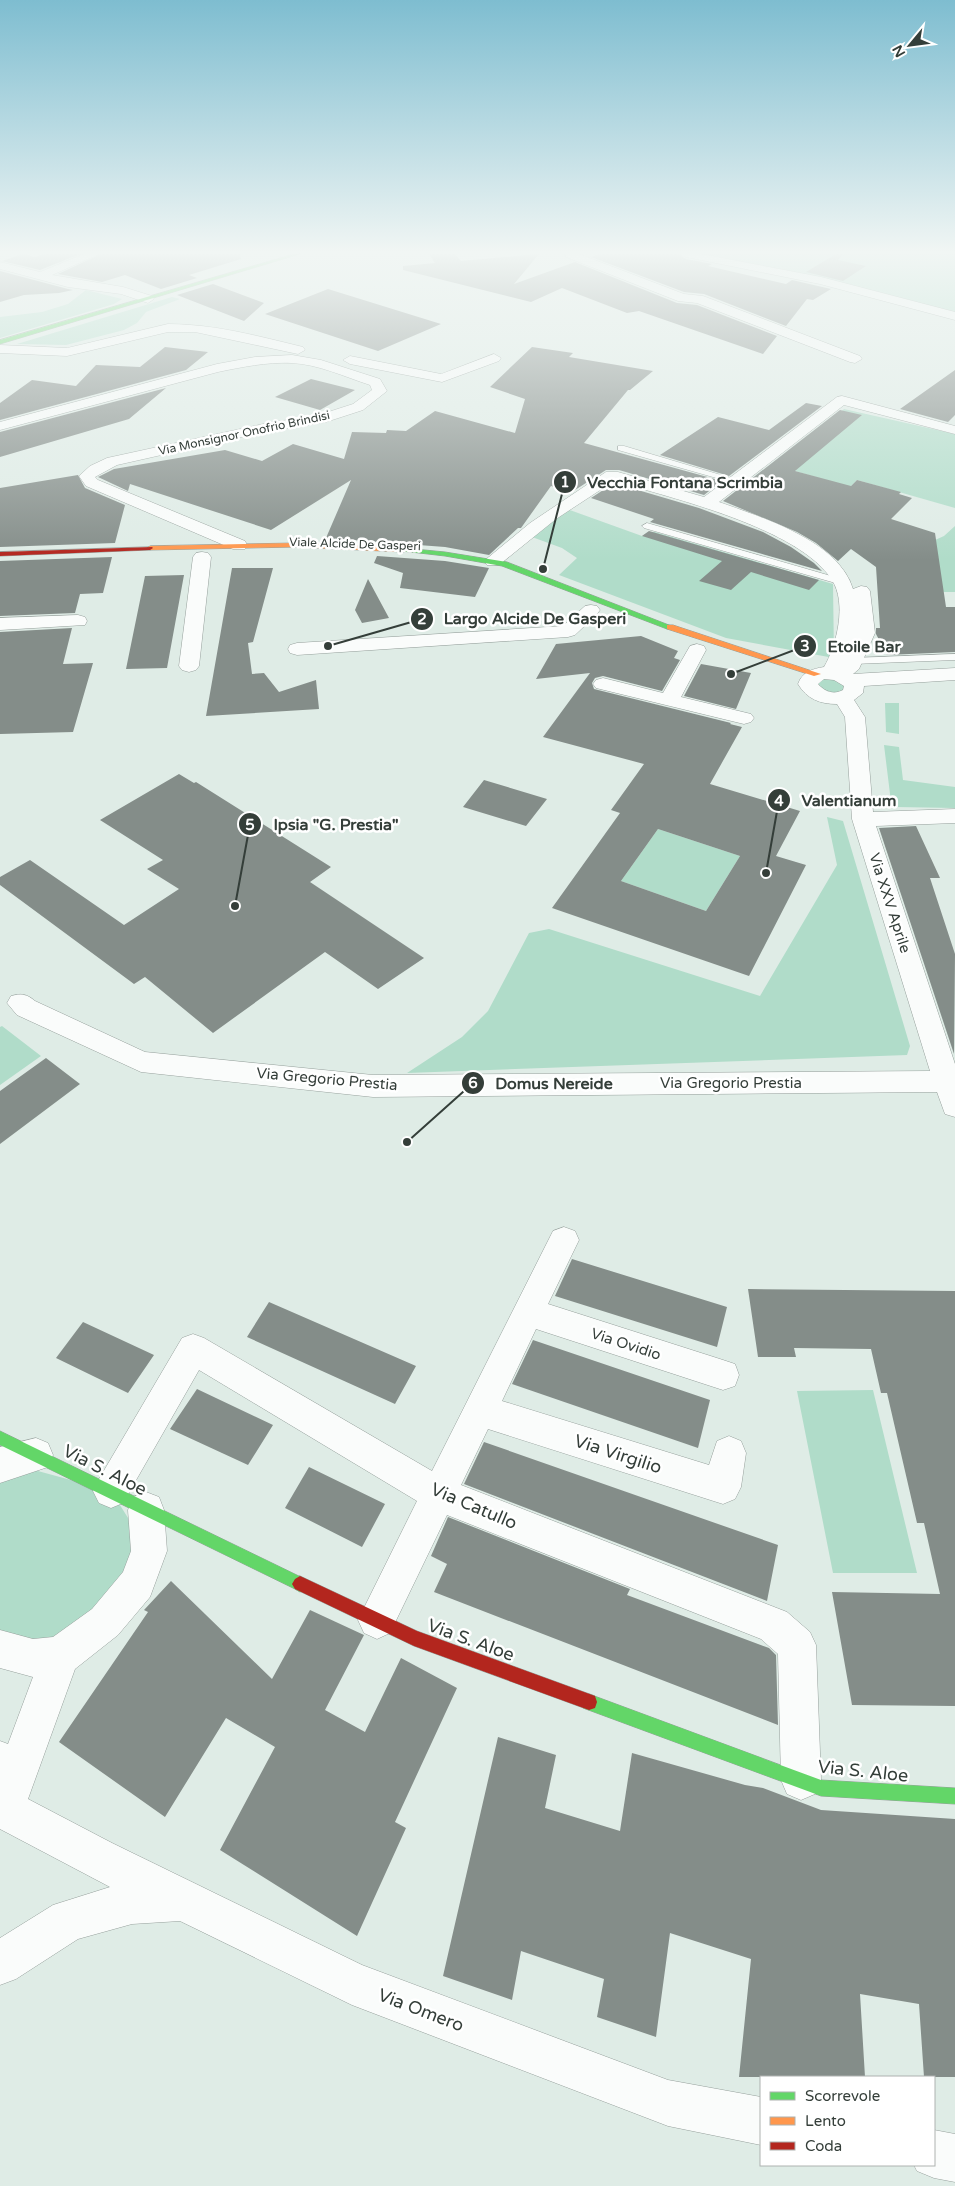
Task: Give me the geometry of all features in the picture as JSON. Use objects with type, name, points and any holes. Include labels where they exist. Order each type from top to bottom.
[{"type":"main road","name":"Viale Alcide De Gasperi","points":[[0,554],[239,545],[311,545],[390,548],[496,568]]},
{"type":"main road","name":"Viale Alcide De Gasperi","points":[[99,562],[290,555],[393,558],[468,567],[496,568]]},
{"type":"main road","points":[[496,568],[504,564],[686,633],[831,679]]},
{"type":"main road","points":[[751,665],[780,674]]},
{"type":"main road","name":"Via S. Aloe","points":[[0,1438],[414,1638],[821,1788],[955,1796]]},
{"type":"street","points":[[216,368],[251,356]]},
{"type":"street","points":[[332,356],[442,378]]},
{"type":"street","points":[[847,356],[855,359]]},
{"type":"street","points":[[410,387],[442,378],[494,358]]},
{"type":"street","name":"Via Monsignor Onofrio Brindisi","points":[[0,426],[216,368],[255,361],[292,359],[316,363],[375,382],[380,391],[358,407],[321,419],[268,427],[112,461],[95,469],[88,476],[92,483],[239,545]]},
{"type":"street","points":[[358,407],[394,393]]},
{"type":"street","points":[[710,502],[842,400],[955,430]]},
{"type":"street","points":[[496,568],[526,533],[576,497],[612,475],[793,527],[822,542],[849,562],[861,581],[866,633],[831,679]]},
{"type":"street","points":[[710,502],[809,546],[830,562],[842,582],[848,608],[844,645],[831,679]]},
{"type":"street","points":[[189,666],[202,557]]},
{"type":"street","points":[[297,649],[568,631],[590,610]]},
{"type":"street","points":[[0,624],[78,620]]},
{"type":"street","points":[[669,700],[697,650]]},
{"type":"street","points":[[831,679],[955,674]]},
{"type":"street","name":"Via XXV Aprile","points":[[831,679],[855,717],[863,820],[951,1094]]},
{"type":"street","points":[[603,684],[744,718]]},
{"type":"street","points":[[863,820],[952,822]]},
{"type":"street","name":"Via Gregorio Prestia","points":[[20,1003],[26,1008],[142,1062],[373,1086],[951,1094]]},
{"type":"street","points":[[377,1620],[564,1240]]},
{"type":"street","name":"Via Ovidio","points":[[528,1312],[723,1375]]},
{"type":"street","name":"Via Catullo","points":[[111,1491],[194,1349],[438,1494],[774,1625],[797,1645],[801,1780]]},
{"type":"street","name":"Via Virgilio","points":[[479,1410],[723,1488],[730,1453]]},
{"type":"street","points":[[0,1466],[5,1462],[36,1455]]},
{"type":"street","points":[[0,1649],[33,1658],[60,1656],[105,1622],[137,1584],[149,1551],[146,1510]]},
{"type":"street","points":[[2,1816],[60,1656]]},
{"type":"street","points":[[0,1761],[2,1816]]},
{"type":"street","name":"Via Omero","points":[[2,1816],[97,1858],[352,1984],[668,2103],[760,2121]]},
{"type":"street","points":[[0,1963],[68,1920],[132,1902],[182,1900]]},
{"type":"street","points":[[935,2154],[955,2158]]},
{"type":"lane","points":[[620,448],[737,481]]},
{"type":"lane","points":[[647,526],[842,582]]},
{"type":"lane","points":[[831,679],[955,657]]},
{"type":"green space","points":[[844,409],[955,434],[955,508],[857,480],[850,487],[795,471],[820,432]]},
{"type":"green space","points":[[567,509],[642,536],[648,532],[655,532],[833,584],[834,658],[726,638],[559,575],[577,558],[562,548],[532,537]]},
{"type":"green space","points":[[955,526],[955,592],[944,592],[897,557],[944,536]]},
{"type":"green space","points":[[817,674],[854,685],[835,698],[809,680]]},
{"type":"green space","points":[[885,703],[899,703],[899,734],[886,732]]},
{"type":"green space","points":[[884,745],[899,747],[903,780],[955,787],[955,808],[896,807],[891,802]]},
{"type":"green space","points":[[827,817],[843,821],[910,1046],[907,1055],[407,1073],[462,1037],[488,1011],[529,933],[549,929],[760,996],[837,865]]},
{"type":"green space","points":[[658,829],[740,856],[706,911],[621,881]]},
{"type":"green space","points":[[2,1026],[41,1056],[0,1085],[0,1027]]},
{"type":"green space","points":[[873,1390],[917,1573],[833,1573],[797,1391]]},
{"type":"green space","points":[[5,1462],[111,1491],[149,1551],[60,1656],[0,1649],[0,1466]]},
{"type":"building","points":[[154,356],[203,356],[186,370],[0,420],[0,403],[32,380],[76,386],[96,365],[140,367]]},
{"type":"building","points":[[523,356],[570,356],[653,371],[628,390],[584,443],[722,481],[704,495],[619,470],[606,470],[572,492],[551,486],[521,528],[518,528],[489,555],[445,547],[326,538],[351,480],[271,530],[130,484],[128,491],[98,477],[114,469],[225,450],[262,461],[293,444],[344,459],[352,432],[386,433],[387,430],[406,431],[435,411],[515,433],[525,399],[490,387]]},
{"type":"building","points":[[955,370],[955,415],[948,422],[900,409]]},
{"type":"building","points":[[311,379],[355,390],[320,410],[275,397]]},
{"type":"building","points":[[166,388],[129,419],[0,457],[0,432]]},
{"type":"building","points":[[806,403],[822,406],[729,476],[660,455],[718,417],[769,430]]},
{"type":"building","points":[[840,410],[862,415],[795,471],[851,486],[857,480],[901,492],[899,494],[912,498],[891,519],[935,533],[946,607],[955,607],[955,652],[887,655],[876,634],[876,628],[880,628],[876,567],[851,549],[838,561],[816,543],[797,532],[723,501]]},
{"type":"building","points":[[78,475],[85,488],[125,505],[115,543],[0,547],[0,488]]},
{"type":"building","points":[[614,483],[699,508],[763,532],[791,547],[822,571],[650,522],[654,519],[591,498]]},
{"type":"building","points":[[649,531],[819,580],[809,590],[751,572],[731,590],[699,581],[722,561],[642,536]]},
{"type":"building","points":[[377,556],[445,561],[489,568],[475,597],[400,588],[403,573],[374,563]]},
{"type":"building","points":[[112,557],[103,593],[80,594],[75,613],[0,616],[0,561]]},
{"type":"building","points":[[232,568],[273,568],[253,642],[248,643],[252,674],[264,673],[279,692],[316,680],[319,709],[206,716]]},
{"type":"building","points":[[184,575],[167,668],[126,669],[145,576]]},
{"type":"building","points":[[368,579],[389,618],[362,623],[355,610]]},
{"type":"building","points":[[72,628],[63,664],[93,663],[73,732],[0,734],[0,632]]},
{"type":"building","points":[[641,636],[678,651],[674,658],[680,660],[662,691],[603,676],[595,678],[592,683],[594,689],[742,727],[710,784],[800,811],[776,856],[806,865],[749,976],[552,908],[620,813],[611,810],[644,764],[543,737],[590,673],[536,679],[556,644]],"holes":[[[658,829],[740,856],[706,911],[621,881]]]},
{"type":"building","points":[[701,664],[751,673],[736,709],[684,696]]},
{"type":"building","points":[[179,774],[194,783],[196,782],[331,867],[310,882],[424,958],[378,989],[325,952],[213,1033],[145,977],[134,984],[0,885],[0,877],[30,860],[124,925],[179,889],[147,869],[163,860],[100,820]]},
{"type":"building","points":[[484,780],[547,799],[526,826],[463,807]]},
{"type":"building","points":[[916,826],[940,878],[930,878],[955,954],[954,1054],[879,828]]},
{"type":"building","points":[[46,1058],[80,1084],[0,1144],[0,1091]]},
{"type":"building","points":[[572,1259],[727,1307],[717,1347],[555,1296]]},
{"type":"building","points":[[748,1289],[955,1291],[955,1706],[852,1705],[832,1592],[940,1594],[924,1523],[917,1523],[887,1393],[881,1393],[871,1349],[794,1348],[796,1357],[758,1357]]},
{"type":"building","points":[[269,1302],[416,1366],[395,1404],[247,1337]]},
{"type":"building","points":[[83,1322],[154,1355],[128,1393],[56,1358]]},
{"type":"building","points":[[533,1340],[710,1400],[698,1448],[512,1384]]},
{"type":"building","points":[[197,1389],[273,1425],[248,1465],[170,1429]]},
{"type":"building","points":[[484,1442],[778,1545],[767,1601],[464,1484]]},
{"type":"building","points":[[309,1467],[385,1504],[362,1547],[285,1508]]},
{"type":"building","points":[[448,1517],[630,1589],[627,1595],[769,1648],[776,1655],[778,1725],[434,1592],[447,1564],[431,1556]]},
{"type":"building","points":[[171,1581],[272,1679],[310,1610],[364,1635],[325,1710],[365,1732],[401,1658],[457,1688],[395,1822],[406,1828],[357,1936],[220,1850],[275,1747],[226,1718],[165,1817],[59,1742],[148,1612],[144,1610]]},
{"type":"building","points":[[498,1737],[556,1755],[545,1808],[620,1831],[632,1753],[745,1785],[763,1788],[821,1810],[955,1819],[955,2077],[924,2076],[919,2004],[860,1994],[865,2076],[739,2077],[751,1959],[670,1933],[656,2037],[597,2017],[604,1979],[521,1951],[512,2000],[443,1976]]},
{"type":"traffic: fast","points":[[404,550],[445,554],[504,564],[670,627]]},
{"type":"traffic: fast","points":[[0,1438],[300,1584]]},
{"type":"traffic: fast","points":[[589,1702],[821,1788],[955,1796]]},
{"type":"traffic: slow","points":[[150,548],[296,545],[404,550]]},
{"type":"traffic: slow","points":[[670,627],[817,674]]},
{"type":"traffic: jam","points":[[0,554],[150,548]]},
{"type":"traffic: jam","points":[[300,1584],[414,1638],[589,1702]]},
{"type":"place","name":"Vecchia Fontana Scrimbia","points":[[543,569]]},
{"type":"place","name":"Largo Alcide De Gasperi","points":[[328,646]]},
{"type":"place","name":"Etoile Bar","points":[[731,674]]},
{"type":"place","name":"Valentianum","points":[[766,873]]},
{"type":"place","name":"Ipsia \"G. Prestia\"","points":[[235,906]]},
{"type":"place","name":"Domus Nereide","points":[[407,1142]]}]
